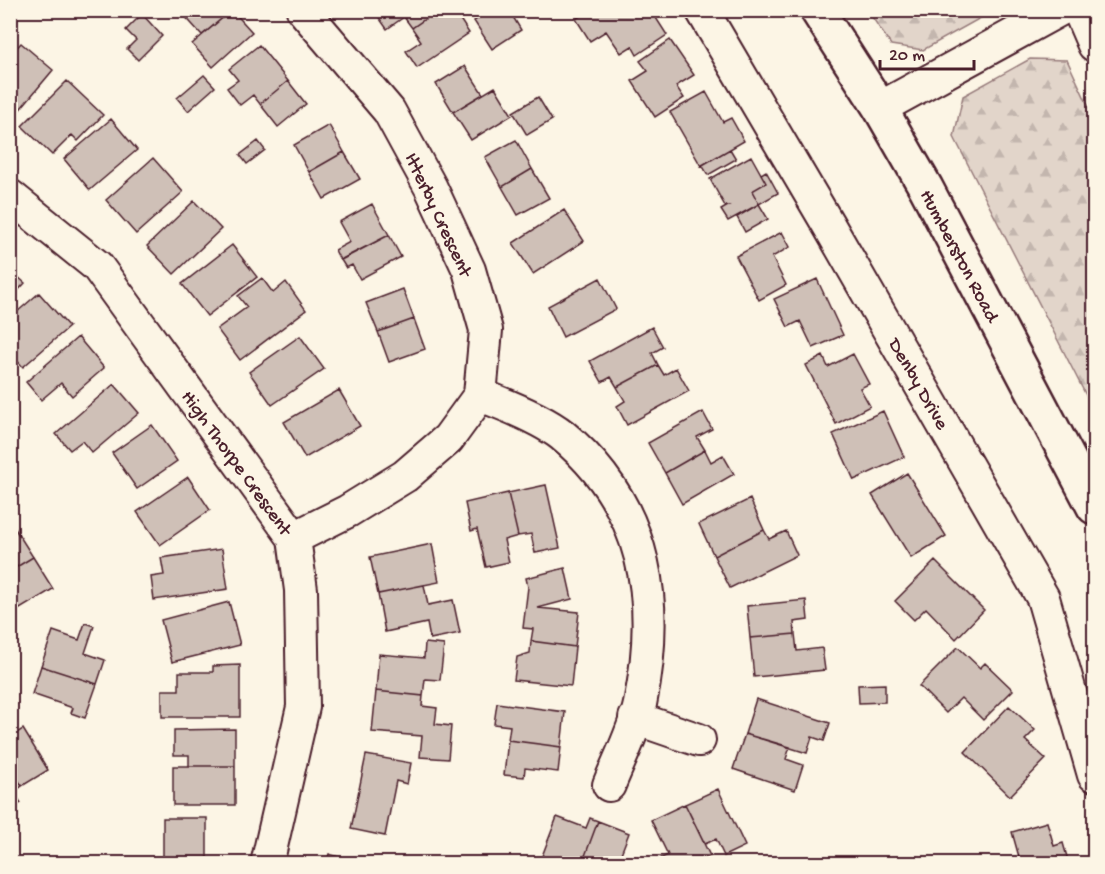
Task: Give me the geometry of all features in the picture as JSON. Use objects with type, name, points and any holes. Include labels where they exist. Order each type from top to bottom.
[{"type":"main road","name":"Humberston Road","points":[[817,10],[880,108],[926,188],[1095,507]]},
{"type":"street","name":"Itterby Crescent","points":[[303,10],[389,111],[431,188],[469,270],[486,330],[480,395]]},
{"type":"street","name":"Denby Drive","points":[[702,10],[828,224],[1042,598],[1095,775]]},
{"type":"street","points":[[880,108],[1059,10]]},
{"type":"street","points":[[1079,10],[1095,45]]},
{"type":"street","name":"High Thorpe Crescent","points":[[10,196],[97,266],[294,538],[301,591],[303,707],[267,864]]},
{"type":"street","points":[[294,538],[348,511],[405,476],[448,439],[480,395],[507,405],[561,434],[602,474],[633,529],[646,574],[650,622],[640,705],[609,785]]},
{"type":"street","points":[[635,718],[699,740]]},
{"type":"green space","points":[[868,11],[993,11],[923,50],[891,45]]},
{"type":"green space","points":[[1030,59],[1067,60],[1094,118],[1094,411],[954,137],[963,96]]},
{"type":"building","points":[[183,10],[232,10],[202,35],[181,12]]},
{"type":"building","points":[[232,10],[252,32],[213,67],[192,44]]},
{"type":"building","points":[[376,10],[438,10],[412,28],[404,17],[387,29],[375,12]]},
{"type":"building","points":[[438,10],[454,10],[469,33],[417,68],[406,51],[421,41],[412,28]]},
{"type":"building","points":[[491,10],[509,10],[521,30],[492,49],[474,21]]},
{"type":"building","points":[[589,10],[651,10],[667,35],[637,55],[632,46],[621,53],[606,31],[590,41],[576,19]]},
{"type":"building","points":[[142,14],[162,36],[138,60],[127,49],[136,40],[126,30]]},
{"type":"building","points":[[670,40],[694,75],[676,86],[684,98],[655,117],[632,81],[648,71],[640,61]]},
{"type":"building","points":[[21,43],[53,70],[11,120],[10,55]]},
{"type":"building","points":[[259,45],[288,81],[260,104],[253,95],[240,105],[227,88],[238,80],[229,69]]},
{"type":"building","points":[[465,66],[483,94],[453,112],[436,84]]},
{"type":"building","points":[[204,75],[215,87],[188,111],[177,98]]},
{"type":"building","points":[[67,81],[103,115],[78,141],[72,135],[52,155],[22,126]]},
{"type":"building","points":[[288,81],[306,104],[278,127],[260,104]]},
{"type":"building","points":[[495,87],[512,115],[471,140],[453,112]]},
{"type":"building","points":[[706,92],[723,122],[731,118],[744,141],[701,166],[670,112]]},
{"type":"building","points":[[538,97],[552,120],[527,135],[513,112]]},
{"type":"building","points":[[111,119],[137,150],[90,190],[64,159]]},
{"type":"building","points":[[329,125],[344,152],[309,172],[294,145]]},
{"type":"building","points":[[516,140],[532,169],[502,187],[485,157]]},
{"type":"building","points":[[258,141],[265,150],[247,164],[240,155]]},
{"type":"building","points":[[730,149],[736,159],[708,175],[702,165]]},
{"type":"building","points":[[344,152],[360,179],[324,199],[309,172]]},
{"type":"building","points":[[751,156],[766,183],[752,191],[759,204],[728,221],[721,210],[728,206],[725,206],[710,179]]},
{"type":"building","points":[[153,158],[183,192],[136,234],[106,200]]},
{"type":"building","points":[[532,169],[549,198],[518,215],[502,187]]},
{"type":"building","points":[[766,171],[778,193],[759,204],[752,191],[766,183],[761,174]]},
{"type":"building","points":[[194,201],[221,229],[174,274],[147,246]]},
{"type":"building","points":[[372,204],[389,235],[340,260],[335,250],[350,242],[339,222]]},
{"type":"building","points":[[759,204],[768,219],[745,232],[737,217]]},
{"type":"building","points":[[564,210],[584,241],[533,274],[513,243]]},
{"type":"building","points":[[782,232],[790,247],[772,257],[786,285],[759,300],[736,256]]},
{"type":"building","points":[[389,235],[401,257],[360,279],[352,265],[346,268],[341,260]]},
{"type":"building","points":[[232,245],[257,277],[207,316],[182,284]]},
{"type":"building","points":[[10,270],[25,283],[10,299]]},
{"type":"building","points":[[262,278],[273,293],[286,282],[306,310],[240,360],[217,329],[247,307],[238,296]]},
{"type":"building","points":[[600,278],[616,309],[563,337],[548,306]]},
{"type":"building","points":[[817,279],[843,335],[813,348],[800,321],[788,327],[774,299]]},
{"type":"building","points":[[403,289],[414,319],[378,332],[366,303]]},
{"type":"building","points":[[39,293],[69,327],[23,367],[10,353],[10,318]]},
{"type":"building","points":[[414,319],[425,349],[389,362],[378,332]]},
{"type":"building","points":[[652,327],[663,347],[652,353],[658,365],[617,387],[611,377],[602,382],[590,361]]},
{"type":"building","points":[[300,336],[324,369],[272,405],[249,372]]},
{"type":"building","points":[[78,337],[104,368],[72,396],[61,383],[41,400],[26,382]]},
{"type":"building","points":[[853,354],[869,384],[860,388],[870,406],[836,424],[806,365],[823,356],[828,367]]},
{"type":"building","points":[[658,365],[664,375],[676,368],[689,391],[627,425],[617,406],[625,401],[617,387]]},
{"type":"building","points":[[114,384],[139,413],[92,453],[82,441],[70,450],[56,434]]},
{"type":"building","points":[[339,390],[360,426],[305,458],[284,422]]},
{"type":"building","points":[[883,411],[904,457],[854,480],[833,434]]},
{"type":"building","points":[[703,412],[712,429],[697,437],[705,450],[665,473],[648,443]]},
{"type":"building","points":[[152,425],[177,461],[137,489],[112,453]]},
{"type":"building","points":[[705,450],[711,462],[723,455],[734,474],[682,504],[665,473]]},
{"type":"building","points":[[907,473],[946,536],[911,558],[872,495]]},
{"type":"building","points":[[188,477],[210,510],[160,545],[137,512]]},
{"type":"building","points":[[546,485],[560,548],[535,553],[531,534],[518,536],[508,493]]},
{"type":"building","points":[[508,493],[518,536],[504,540],[509,562],[486,567],[477,529],[471,531],[465,503]]},
{"type":"building","points":[[750,499],[764,530],[714,556],[699,524]]},
{"type":"building","points":[[12,524],[33,557],[10,571],[10,525]]},
{"type":"building","points":[[764,530],[769,539],[786,531],[797,555],[730,588],[714,556]]},
{"type":"building","points":[[432,544],[439,582],[378,594],[370,557]]},
{"type":"building","points":[[222,549],[228,589],[154,600],[151,577],[164,575],[161,558]]},
{"type":"building","points":[[33,557],[53,589],[10,615],[10,571]]},
{"type":"building","points":[[935,561],[984,610],[956,639],[926,608],[914,620],[895,601]]},
{"type":"building","points":[[565,568],[572,599],[538,608],[579,612],[575,647],[531,641],[533,629],[523,628],[528,587],[526,578]]},
{"type":"building","points":[[424,585],[428,605],[453,600],[460,633],[430,639],[427,623],[385,632],[378,594]]},
{"type":"building","points":[[806,600],[808,620],[794,622],[795,634],[750,638],[747,606]]},
{"type":"building","points":[[229,602],[240,645],[172,662],[161,620]]},
{"type":"building","points":[[85,623],[94,626],[85,653],[105,660],[97,684],[41,666],[53,631],[79,640]]},
{"type":"building","points":[[795,634],[797,651],[822,648],[825,670],[754,677],[750,638]]},
{"type":"building","points":[[531,641],[575,647],[571,686],[514,680],[517,657],[530,653]]},
{"type":"building","points":[[425,643],[444,645],[440,680],[425,679],[423,696],[376,691],[379,654],[424,658]]},
{"type":"building","points":[[958,647],[980,668],[985,663],[1013,690],[983,720],[961,698],[946,713],[919,686]]},
{"type":"building","points":[[240,665],[240,717],[162,717],[162,690],[179,690],[179,672],[213,672],[213,666]]},
{"type":"building","points":[[41,666],[97,684],[85,718],[71,713],[73,708],[32,694]]},
{"type":"building","points":[[885,684],[885,702],[859,703],[858,685]]},
{"type":"building","points":[[376,691],[423,696],[422,706],[437,708],[435,724],[451,726],[448,759],[420,757],[422,736],[372,732]]},
{"type":"building","points":[[756,699],[830,723],[824,741],[812,737],[807,753],[745,734]]},
{"type":"building","points":[[497,703],[565,712],[561,747],[508,740],[510,726],[494,724]]},
{"type":"building","points":[[1009,706],[1035,730],[1025,740],[1046,759],[1010,796],[965,752]]},
{"type":"building","points":[[23,729],[48,770],[22,786],[10,767],[10,737]]},
{"type":"building","points":[[235,729],[235,766],[189,766],[189,755],[174,755],[174,730]]},
{"type":"building","points":[[745,734],[790,747],[786,759],[803,765],[795,790],[733,769]]},
{"type":"building","points":[[508,740],[561,747],[558,772],[525,768],[524,777],[504,775]]},
{"type":"building","points":[[366,755],[411,763],[407,784],[396,781],[385,836],[351,829]]},
{"type":"building","points":[[173,766],[235,766],[235,805],[173,805]]},
{"type":"building","points":[[10,767],[22,786],[14,792],[21,803],[10,810]]},
{"type":"building","points":[[718,789],[745,846],[724,856],[716,839],[705,844],[685,804]]},
{"type":"building","points":[[685,804],[710,856],[698,862],[699,864],[654,864],[653,862],[668,855],[651,820]]},
{"type":"building","points":[[557,817],[586,828],[590,818],[598,821],[582,864],[571,862],[571,864],[539,864]]},
{"type":"building","points":[[163,818],[207,818],[207,864],[163,864]]},
{"type":"building","points":[[598,821],[629,833],[617,864],[582,864]]},
{"type":"building","points":[[1047,822],[1054,846],[1063,843],[1069,864],[1021,864],[1012,832]]},
{"type":"building","points":[[329,854],[362,864],[326,864]]}]
